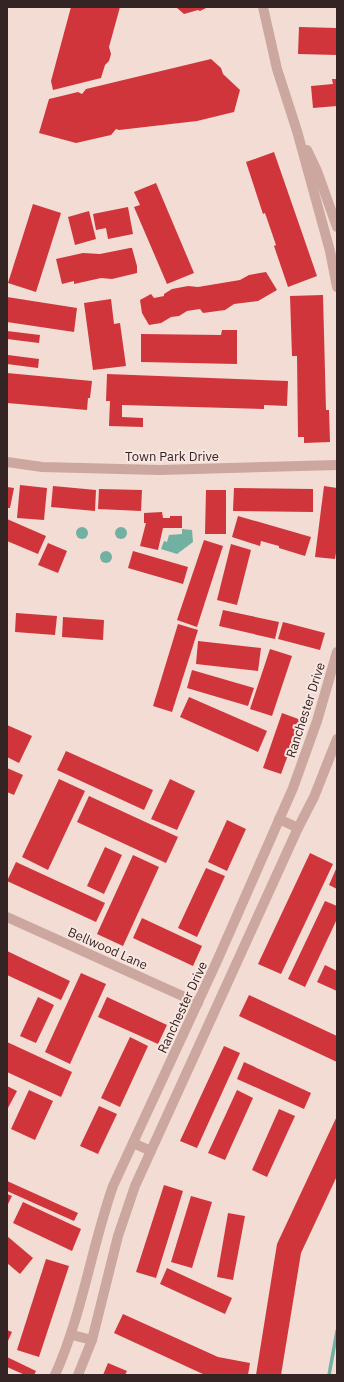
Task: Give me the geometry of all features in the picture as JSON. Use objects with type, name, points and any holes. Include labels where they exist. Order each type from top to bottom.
[{"type":"street","points":[[263,7],[277,69],[289,108],[317,171],[337,228]]},
{"type":"street","points":[[298,131],[330,251],[337,286]]},
{"type":"street","name":"Town Park Drive","points":[[7,462],[42,467],[160,470],[337,465]]},
{"type":"street","name":"Ranchester Drive","points":[[55,1375],[72,1335],[102,1218],[113,1186],[217,961],[293,788],[310,741],[337,652]]},
{"type":"street","points":[[78,1375],[92,1340],[124,1218],[135,1186],[298,828],[314,797],[337,739]]},
{"type":"street","points":[[279,819],[298,828]]},
{"type":"street","name":"Bellwood Lane","points":[[7,917],[198,1003]]},
{"type":"street","points":[[217,961],[234,968]]},
{"type":"street","points":[[133,1143],[151,1151]]},
{"type":"street","points":[[72,1335],[92,1340]]},
{"type":"water","points":[[80,527],[84,527],[88,533],[84,539],[80,539],[76,535],[76,531]]},
{"type":"water","points":[[119,527],[123,527],[127,533],[123,539],[119,539],[115,535],[115,531]]},
{"type":"water","points":[[182,529],[192,530],[193,542],[177,554],[161,549],[164,541],[167,542],[169,535],[182,534]]},
{"type":"water","points":[[104,551],[108,551],[112,557],[108,563],[104,563],[100,559],[100,555]]},
{"type":"building","points":[[71,7],[120,7],[109,47],[111,54],[109,61],[105,65],[101,78],[53,90],[51,81]]},
{"type":"building","points":[[176,7],[206,8],[200,11],[198,10],[184,14]]},
{"type":"building","points":[[299,27],[337,28],[337,55],[298,54]]},
{"type":"building","points":[[211,59],[221,68],[223,74],[240,90],[234,112],[197,121],[119,130],[116,129],[111,135],[76,143],[39,133],[49,99],[78,92],[82,94],[86,89]]},
{"type":"building","points":[[332,79],[337,79],[337,106],[313,108],[311,86],[333,84]]},
{"type":"building","points":[[274,152],[317,276],[288,287],[274,246],[276,245],[265,213],[263,214],[246,162]]},
{"type":"building","points":[[156,183],[194,273],[167,284],[134,207],[140,205],[134,192]]},
{"type":"building","points":[[33,204],[61,213],[36,292],[8,283]]},
{"type":"building","points":[[128,207],[133,234],[108,239],[106,228],[96,230],[93,214]]},
{"type":"building","points":[[89,211],[96,239],[75,245],[68,217]]},
{"type":"building","points":[[132,248],[137,266],[137,273],[112,279],[101,278],[74,284],[74,281],[62,284],[56,259],[83,253],[100,254]]},
{"type":"building","points":[[266,272],[277,290],[258,301],[234,304],[225,310],[203,313],[200,309],[187,311],[179,316],[171,317],[161,323],[149,325],[142,313],[140,300],[151,294],[154,298],[164,296],[164,294],[172,289],[188,286],[198,287],[240,280],[249,275]]},
{"type":"building","points":[[323,295],[326,410],[329,410],[330,442],[304,443],[304,437],[298,437],[297,356],[292,356],[290,296]]},
{"type":"building","points":[[7,297],[77,308],[74,332],[7,322]]},
{"type":"building","points":[[111,299],[114,324],[120,323],[126,366],[93,370],[84,303]]},
{"type":"building","points":[[222,330],[237,330],[237,364],[141,362],[141,334],[221,335]]},
{"type":"building","points":[[7,331],[40,335],[39,343],[7,339]]},
{"type":"building","points":[[8,355],[39,359],[38,368],[7,364]]},
{"type":"building","points":[[7,373],[92,381],[87,410],[7,403]]},
{"type":"building","points":[[107,374],[288,381],[287,406],[264,405],[264,409],[122,405],[122,417],[143,418],[143,427],[109,426],[110,401],[106,401]]},
{"type":"building","points":[[20,485],[47,488],[44,520],[17,518]]},
{"type":"building","points":[[53,486],[96,490],[95,511],[51,507]]},
{"type":"building","points":[[324,486],[337,488],[337,547],[335,559],[315,557]]},
{"type":"building","points":[[7,487],[14,488],[10,508],[7,508]]},
{"type":"building","points":[[234,488],[313,489],[313,512],[233,511]]},
{"type":"building","points":[[99,489],[142,490],[141,511],[98,509]]},
{"type":"building","points":[[206,490],[226,490],[226,534],[205,534]]},
{"type":"building","points":[[162,512],[163,518],[170,518],[170,516],[182,516],[182,528],[163,528],[158,550],[140,546],[146,523],[144,523],[144,513]]},
{"type":"building","points":[[238,516],[311,537],[305,556],[261,541],[260,546],[232,537]]},
{"type":"building","points":[[7,519],[46,536],[38,554],[7,541]]},
{"type":"building","points":[[204,540],[223,546],[197,627],[177,620]]},
{"type":"building","points":[[48,543],[67,551],[58,573],[38,565]]},
{"type":"building","points":[[231,544],[251,550],[237,605],[217,600]]},
{"type":"building","points":[[133,551],[188,567],[183,584],[128,568]]},
{"type":"building","points":[[223,610],[279,622],[275,639],[219,626]]},
{"type":"building","points":[[16,613],[57,616],[55,635],[15,632]]},
{"type":"building","points":[[63,617],[104,620],[103,640],[62,637]]},
{"type":"building","points":[[283,622],[325,633],[320,650],[278,639]]},
{"type":"building","points":[[178,624],[198,630],[172,712],[153,706]]},
{"type":"building","points":[[198,641],[261,648],[258,671],[196,664]]},
{"type":"building","points":[[270,649],[292,656],[272,716],[250,709]]},
{"type":"building","points":[[192,670],[254,688],[248,706],[187,688]]},
{"type":"building","points":[[189,697],[267,731],[258,752],[180,717]]},
{"type":"building","points":[[282,713],[301,720],[281,774],[263,768]]},
{"type":"building","points":[[7,725],[32,736],[19,763],[7,757]]},
{"type":"building","points":[[66,751],[153,790],[144,810],[57,770]]},
{"type":"building","points":[[7,768],[23,775],[14,795],[7,792]]},
{"type":"building","points":[[59,779],[85,791],[48,870],[22,857]]},
{"type":"building","points":[[170,779],[195,791],[177,830],[151,819]]},
{"type":"building","points":[[89,796],[178,837],[166,863],[77,822]]},
{"type":"building","points":[[227,820],[246,829],[227,871],[208,862]]},
{"type":"building","points":[[105,847],[122,855],[104,894],[87,886]]},
{"type":"building","points":[[310,853],[333,864],[281,974],[258,964]]},
{"type":"building","points":[[133,855],[159,867],[123,946],[97,934]]},
{"type":"building","points":[[16,862],[105,903],[96,922],[7,881]]},
{"type":"building","points":[[206,868],[225,876],[197,937],[178,928]]},
{"type":"building","points":[[336,869],[337,870],[337,889],[329,885]]},
{"type":"building","points":[[325,901],[337,906],[337,919],[305,987],[288,979]]},
{"type":"building","points":[[142,918],[202,946],[193,966],[133,938]]},
{"type":"building","points":[[7,951],[70,981],[61,1000],[7,975]]},
{"type":"building","points":[[325,965],[337,971],[337,991],[317,982]]},
{"type":"building","points":[[81,973],[106,984],[70,1064],[45,1052]]},
{"type":"building","points":[[249,995],[337,1036],[337,1062],[239,1016]]},
{"type":"building","points":[[38,997],[54,1005],[36,1043],[20,1036]]},
{"type":"building","points":[[107,997],[167,1025],[158,1044],[98,1017]]},
{"type":"building","points":[[130,1037],[148,1046],[120,1107],[101,1098]]},
{"type":"building","points":[[7,1042],[72,1072],[61,1097],[7,1072]]},
{"type":"building","points":[[224,1046],[240,1053],[197,1148],[180,1141]]},
{"type":"building","points":[[244,1062],[311,1093],[304,1109],[237,1079]]},
{"type":"building","points":[[7,1086],[17,1091],[8,1108],[7,1108]]},
{"type":"building","points":[[29,1090],[53,1101],[35,1140],[11,1129]]},
{"type":"building","points":[[237,1090],[253,1098],[225,1160],[208,1153]]},
{"type":"building","points":[[99,1106],[117,1114],[98,1154],[80,1146]]},
{"type":"building","points":[[279,1109],[295,1116],[267,1177],[252,1170]]},
{"type":"building","points":[[337,1116],[337,1176],[301,1253],[281,1375],[256,1375],[277,1244]]},
{"type":"building","points":[[7,1181],[78,1213],[74,1221],[7,1191]]},
{"type":"building","points":[[164,1185],[183,1191],[156,1278],[136,1272]]},
{"type":"building","points":[[7,1194],[12,1196],[7,1206]]},
{"type":"building","points":[[191,1196],[212,1202],[192,1268],[171,1262]]},
{"type":"building","points":[[23,1202],[81,1229],[72,1251],[13,1223]]},
{"type":"building","points":[[228,1213],[245,1216],[233,1280],[217,1277]]},
{"type":"building","points":[[7,1236],[33,1258],[20,1274],[7,1263]]},
{"type":"building","points":[[46,1259],[69,1266],[39,1357],[17,1350]]},
{"type":"building","points":[[167,1268],[232,1298],[225,1314],[160,1284]]},
{"type":"building","points":[[123,1314],[218,1357],[250,1363],[248,1375],[205,1375],[114,1333]]},
{"type":"building","points":[[7,1330],[12,1332],[7,1343]]},
{"type":"building","points":[[7,1357],[36,1371],[34,1375],[25,1375],[7,1367]]},
{"type":"building","points":[[108,1363],[127,1371],[125,1375],[103,1375]]},
{"type":"waterway","points":[[329,1375],[337,1331]]}]
